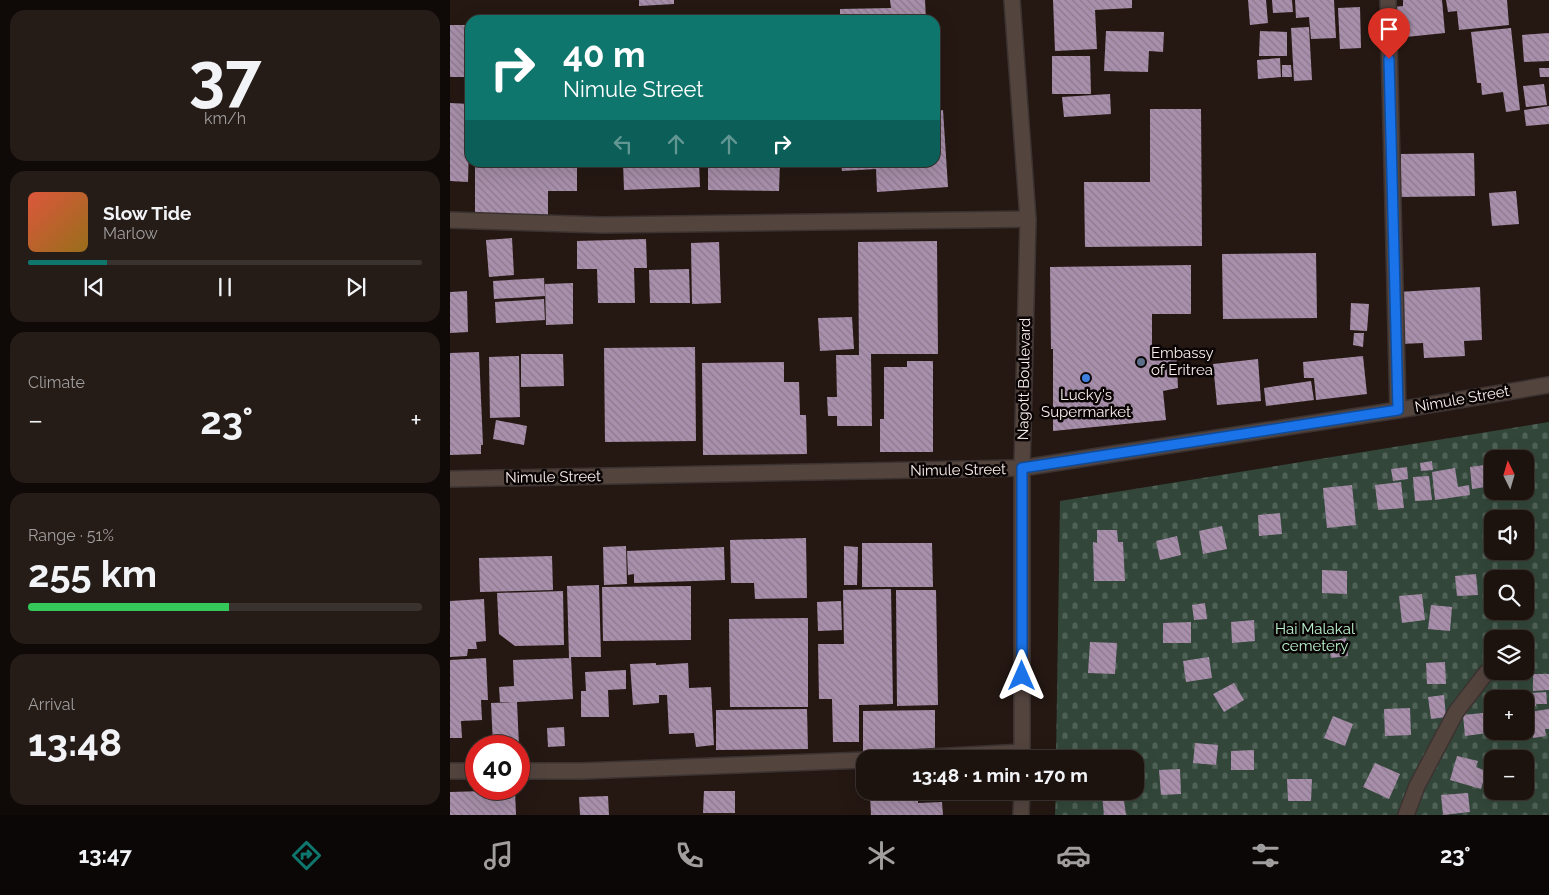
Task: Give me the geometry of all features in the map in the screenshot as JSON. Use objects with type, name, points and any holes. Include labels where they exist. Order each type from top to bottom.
[{"type":"street","name":"Nagott Boulevard","points":[[1012,0],[1028,219],[1022,468],[1022,750]]},
{"type":"street","points":[[1388,0],[1398,410]]},
{"type":"street","points":[[450,220],[603,225],[1028,219]]},
{"type":"street","name":"Nimule Street","points":[[450,479],[1022,468],[1549,385]]},
{"type":"street","points":[[1406,815],[1417,786],[1456,712],[1484,676]]},
{"type":"street","points":[[530,771],[856,760]]},
{"type":"street","points":[[450,771],[465,771]]},
{"type":"street","points":[[1021,815],[1022,800]]},
{"type":"green space","name":"Hai Malakal cemetery","points":[[1549,422],[1549,815],[1055,815],[1056,800],[1144,800],[1144,750],[1056,750],[1060,501]]},
{"type":"building","points":[[639,0],[674,0],[674,4],[639,6]]},
{"type":"building","points":[[890,0],[925,0],[926,15],[840,15],[840,9],[891,8]]},
{"type":"building","points":[[1053,0],[1132,0],[1132,8],[1095,10],[1097,49],[1055,51]]},
{"type":"building","points":[[1248,0],[1266,0],[1268,23],[1250,25]]},
{"type":"building","points":[[1272,0],[1292,0],[1293,12],[1273,13]]},
{"type":"building","points":[[1295,0],[1334,0],[1336,38],[1311,39],[1309,17],[1296,18]]},
{"type":"building","points":[[1403,0],[1442,0],[1445,33],[1396,38],[1393,7],[1403,6]]},
{"type":"building","points":[[1446,0],[1507,0],[1509,25],[1459,30],[1457,11],[1448,12]]},
{"type":"building","points":[[1360,7],[1361,48],[1340,49],[1338,8]]},
{"type":"building","points":[[450,25],[465,25],[465,77],[450,77]]},
{"type":"building","points":[[1309,27],[1312,80],[1294,81],[1291,28]]},
{"type":"building","points":[[1511,28],[1520,110],[1506,112],[1503,92],[1482,95],[1481,83],[1477,83],[1471,32]]},
{"type":"building","points":[[1106,31],[1164,32],[1163,52],[1149,51],[1148,72],[1104,71]]},
{"type":"building","points":[[1260,31],[1287,32],[1287,56],[1259,56]]},
{"type":"building","points":[[1549,33],[1549,61],[1524,62],[1522,35]]},
{"type":"building","points":[[1052,56],[1090,56],[1091,94],[1052,94]]},
{"type":"building","points":[[1280,58],[1281,77],[1258,79],[1257,60]]},
{"type":"building","points":[[1282,65],[1291,65],[1292,77],[1282,77]]},
{"type":"building","points":[[1539,68],[1549,68],[1549,77],[1540,77]]},
{"type":"building","points":[[1544,84],[1547,105],[1526,107],[1523,86]]},
{"type":"building","points":[[1110,94],[1111,114],[1064,117],[1062,97]]},
{"type":"building","points":[[450,103],[465,104],[465,167],[468,167],[468,182],[450,181]]},
{"type":"building","points":[[1549,106],[1549,124],[1526,126],[1524,110]]},
{"type":"building","points":[[1150,109],[1201,109],[1202,246],[1085,247],[1084,182],[1150,182]]},
{"type":"building","points":[[940,110],[943,110],[948,187],[877,192],[876,169],[842,171],[842,167],[940,167]]},
{"type":"building","points":[[1474,153],[1475,196],[1401,197],[1401,154]]},
{"type":"building","points":[[475,167],[577,167],[577,191],[548,191],[548,218],[475,217]]},
{"type":"building","points":[[623,167],[699,167],[700,187],[624,190]]},
{"type":"building","points":[[708,167],[780,167],[779,191],[708,190]]},
{"type":"building","points":[[1516,191],[1519,224],[1492,226],[1489,193]]},
{"type":"building","points":[[512,238],[514,275],[489,277],[486,240]]},
{"type":"building","points":[[646,239],[647,268],[634,268],[635,303],[598,303],[597,269],[577,269],[577,241]]},
{"type":"building","points":[[937,241],[938,354],[871,354],[872,426],[837,426],[837,416],[828,416],[827,397],[837,397],[836,355],[859,355],[858,242]]},
{"type":"building","points":[[719,242],[721,303],[692,304],[691,243]]},
{"type":"building","points":[[1316,253],[1317,318],[1223,319],[1222,254]]},
{"type":"building","points":[[1191,265],[1191,314],[1152,314],[1152,348],[1176,348],[1178,388],[1163,391],[1166,420],[1053,431],[1050,267]]},
{"type":"building","points":[[689,269],[690,303],[650,303],[649,270]]},
{"type":"building","points":[[544,278],[545,296],[494,299],[493,281]]},
{"type":"building","points":[[573,283],[573,324],[546,325],[545,284]]},
{"type":"building","points":[[1480,287],[1482,340],[1464,341],[1465,356],[1424,358],[1423,343],[1401,344],[1398,292]]},
{"type":"building","points":[[467,291],[468,332],[450,333],[450,292]]},
{"type":"building","points":[[544,299],[545,320],[496,323],[495,302]]},
{"type":"building","points":[[1351,303],[1369,304],[1367,331],[1350,330]]},
{"type":"building","points":[[852,317],[854,349],[820,351],[818,318]]},
{"type":"building","points":[[1354,333],[1364,333],[1363,347],[1353,345]]},
{"type":"building","points":[[695,347],[696,441],[605,442],[604,348]]},
{"type":"building","points":[[479,352],[483,445],[481,445],[481,454],[450,455],[450,353]]},
{"type":"building","points":[[521,354],[563,354],[564,386],[521,387]]},
{"type":"building","points":[[519,356],[520,417],[490,418],[489,357]]},
{"type":"building","points":[[1363,356],[1367,394],[1316,400],[1314,378],[1304,378],[1303,362]]},
{"type":"building","points":[[1258,359],[1261,401],[1217,405],[1213,364]]},
{"type":"building","points":[[907,361],[933,361],[933,452],[880,452],[880,419],[884,419],[884,367],[907,367]]},
{"type":"building","points":[[784,362],[784,382],[799,382],[800,415],[806,415],[807,454],[703,455],[702,363]]},
{"type":"building","points":[[1311,381],[1314,400],[1266,406],[1264,388]]},
{"type":"building","points":[[496,420],[527,426],[524,445],[493,439]]},
{"type":"building","points":[[1432,461],[1433,470],[1421,471],[1420,463]]},
{"type":"building","points":[[1484,465],[1484,487],[1472,489],[1470,467]]},
{"type":"building","points":[[1407,467],[1408,479],[1393,481],[1391,469]]},
{"type":"building","points":[[1455,468],[1458,487],[1469,485],[1470,495],[1435,500],[1432,472]]},
{"type":"building","points":[[1429,476],[1432,500],[1415,501],[1413,477]]},
{"type":"building","points":[[1401,482],[1404,508],[1378,510],[1375,485]]},
{"type":"building","points":[[1352,485],[1356,525],[1327,528],[1323,488]]},
{"type":"building","points":[[1280,513],[1282,534],[1259,536],[1258,515]]},
{"type":"building","points":[[1222,526],[1227,549],[1203,554],[1199,531]]},
{"type":"building","points":[[1097,530],[1117,530],[1118,542],[1123,542],[1125,581],[1094,581],[1093,542],[1097,543]]},
{"type":"building","points":[[1177,536],[1181,555],[1160,560],[1156,541]]},
{"type":"building","points":[[806,538],[807,598],[755,599],[754,583],[731,583],[730,540]]},
{"type":"building","points":[[862,543],[932,543],[933,587],[862,587]]},
{"type":"building","points":[[626,546],[627,584],[604,585],[603,547]]},
{"type":"building","points":[[844,546],[858,547],[857,585],[844,585]]},
{"type":"building","points":[[724,547],[725,580],[634,583],[634,574],[628,575],[627,551]]},
{"type":"building","points":[[552,556],[553,590],[480,592],[479,558]]},
{"type":"building","points":[[1322,570],[1347,571],[1347,594],[1322,593]]},
{"type":"building","points":[[1476,574],[1478,595],[1457,596],[1455,576]]},
{"type":"building","points":[[599,585],[601,657],[571,657],[573,699],[517,702],[518,735],[492,735],[491,703],[515,702],[500,702],[499,687],[514,686],[513,660],[569,658],[567,586]]},
{"type":"building","points":[[691,586],[691,640],[603,641],[602,587]]},
{"type":"building","points":[[891,589],[893,704],[859,705],[859,742],[833,742],[832,699],[819,699],[818,644],[844,644],[843,590]]},
{"type":"building","points":[[896,590],[936,590],[938,705],[897,706]]},
{"type":"building","points":[[563,591],[564,645],[515,646],[499,634],[497,593]]},
{"type":"building","points":[[1422,594],[1425,620],[1402,623],[1399,596]]},
{"type":"building","points":[[484,599],[486,641],[476,642],[477,649],[468,649],[467,656],[450,657],[450,601]]},
{"type":"building","points":[[841,601],[842,630],[818,631],[817,602]]},
{"type":"building","points":[[1205,603],[1207,619],[1194,620],[1192,605]]},
{"type":"building","points":[[1431,605],[1452,607],[1450,631],[1428,629]]},
{"type":"building","points":[[808,618],[808,707],[730,707],[729,619]]},
{"type":"building","points":[[1254,620],[1255,641],[1232,643],[1231,622]]},
{"type":"building","points":[[1191,622],[1191,643],[1163,643],[1163,623]]},
{"type":"building","points":[[1346,638],[1348,656],[1331,658],[1328,641]]},
{"type":"building","points":[[1090,642],[1117,643],[1115,674],[1088,673]]},
{"type":"building","points":[[1209,657],[1212,678],[1186,682],[1183,661]]},
{"type":"building","points":[[486,658],[488,700],[481,700],[482,720],[461,721],[462,738],[450,738],[450,660]]},
{"type":"building","points":[[1445,662],[1446,684],[1427,684],[1426,663]]},
{"type":"building","points":[[656,663],[656,665],[688,663],[689,688],[711,687],[714,745],[696,747],[694,733],[669,734],[667,695],[659,695],[659,703],[633,705],[630,664]]},
{"type":"building","points":[[626,670],[626,689],[608,690],[609,717],[581,717],[581,691],[586,691],[585,672]]},
{"type":"building","points":[[1534,674],[1549,674],[1549,690],[1533,690]]},
{"type":"building","points":[[1234,683],[1244,700],[1224,712],[1213,694]]},
{"type":"building","points":[[1546,692],[1547,704],[1536,704],[1534,706],[1534,693]]},
{"type":"building","points":[[1444,695],[1446,717],[1431,719],[1428,697]]},
{"type":"building","points":[[1410,708],[1411,735],[1385,736],[1384,709]]},
{"type":"building","points":[[807,709],[808,749],[716,750],[716,710]]},
{"type":"building","points":[[1549,709],[1549,729],[1545,729],[1546,736],[1534,738],[1534,711]]},
{"type":"building","points":[[935,710],[935,750],[863,750],[863,711]]},
{"type":"building","points":[[1484,713],[1484,734],[1465,736],[1463,715]]},
{"type":"building","points":[[1333,716],[1353,724],[1345,746],[1324,738]]},
{"type":"building","points":[[564,727],[565,746],[548,747],[547,728]]},
{"type":"building","points":[[1195,743],[1218,745],[1216,765],[1193,763]]},
{"type":"building","points":[[1254,750],[1254,770],[1231,770],[1231,751]]},
{"type":"building","points":[[1457,756],[1478,761],[1476,767],[1484,770],[1481,789],[1450,780]]},
{"type":"building","points":[[1375,763],[1400,774],[1389,799],[1363,787]]},
{"type":"building","points":[[1180,769],[1181,794],[1161,795],[1159,770]]},
{"type":"building","points":[[1287,779],[1312,779],[1311,801],[1288,801]]},
{"type":"building","points":[[704,791],[735,791],[735,813],[703,813]]},
{"type":"building","points":[[450,792],[465,792],[465,800],[515,800],[516,815],[450,815]]},
{"type":"building","points":[[1468,793],[1470,812],[1443,815],[1441,795]]},
{"type":"building","points":[[608,796],[609,815],[580,815],[579,797]]},
{"type":"building","points":[[870,800],[918,800],[918,803],[942,802],[943,815],[871,815]]},
{"type":"building","points":[[1102,800],[1124,800],[1126,815],[1104,815]]},
{"type":"place","name":"Embassy of Eritrea","points":[[1141,362]]},
{"type":"place","name":"Lucky's Supermarket","points":[[1086,378]]},
{"type":"route","points":[[1022,676],[1022,468],[1398,410],[1389,59]]}]
